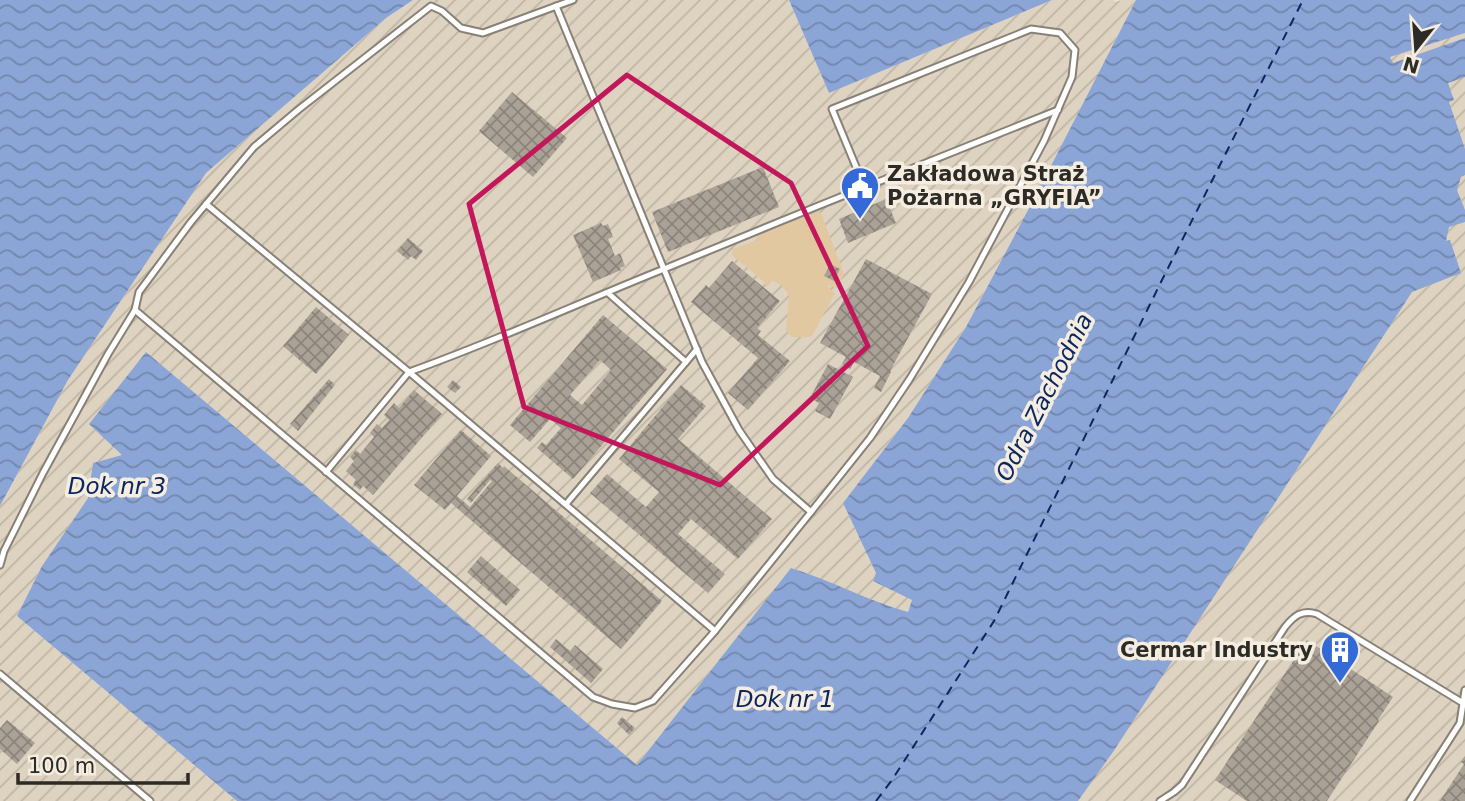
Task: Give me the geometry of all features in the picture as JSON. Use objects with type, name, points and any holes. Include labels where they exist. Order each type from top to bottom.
[{"type":"lane","points":[[0,565],[4,551],[43,473],[135,310],[139,292],[206,204],[254,147],[431,6],[442,11],[461,28],[483,33],[573,0]]},
{"type":"lane","points":[[556,6],[697,349],[739,430],[773,479],[811,512]]},
{"type":"lane","points":[[135,310],[593,696],[612,704],[635,708],[653,701],[715,631],[870,438],[909,380],[969,282],[1044,141],[1072,77],[1075,50],[1060,33],[1031,29],[832,109],[863,187]]},
{"type":"lane","points":[[326,472],[409,372],[523,329],[863,187],[1058,110]]},
{"type":"lane","points":[[206,204],[715,631]]},
{"type":"lane","points":[[608,293],[686,362]]},
{"type":"lane","points":[[566,504],[697,349]]},
{"type":"lane","points":[[1160,801],[1182,785],[1285,627],[1302,612],[1317,614],[1463,704]]},
{"type":"lane","points":[[0,674],[150,801]]},
{"type":"lane","points":[[1410,801],[1460,723],[1465,690]]},
{"type":"highlighted area","points":[[627,75],[791,183],[868,346],[720,485],[524,407],[469,204]]},
{"type":"shaded area","points":[[413,0],[789,0],[829,93],[1052,0],[1136,0],[966,327],[908,418],[843,503],[876,573],[913,600],[907,613],[791,569],[637,765],[146,352],[123,455],[93,463],[88,498],[42,566],[17,616],[237,801],[0,801],[0,506],[68,380],[206,173],[386,18]]},
{"type":"shaded area","points":[[1465,1],[1465,801],[991,801],[1378,43]]},
{"type":"shaded area","points":[[817,211],[821,213],[844,274],[838,287],[829,285],[835,293],[812,336],[792,337],[786,331],[789,296],[786,291],[780,284],[772,281],[767,287],[732,255],[733,249],[758,240],[757,236]]},
{"type":"water","points":[[0,0],[413,0],[386,18],[206,173],[68,380],[0,506]]},
{"type":"water","points":[[789,0],[1052,0],[829,93]]},
{"type":"water","points":[[1136,0],[1465,0],[1465,33],[1390,57],[1393,63],[1465,38],[1465,77],[1448,83],[1454,100],[1449,102],[1465,149],[1465,175],[1461,177],[1457,190],[1465,210],[1465,222],[1449,227],[1446,241],[1450,240],[1461,273],[1412,292],[1113,752],[1078,801],[237,801],[17,616],[42,566],[88,498],[93,463],[122,455],[89,424],[146,352],[637,765],[791,568],[908,612],[912,600],[873,581],[876,573],[843,503],[908,418],[966,327]]},
{"type":"building","points":[[512,92],[567,138],[533,177],[479,131]]},
{"type":"building","points":[[763,167],[779,207],[668,252],[652,212]]},
{"type":"building","points":[[886,199],[896,223],[848,243],[839,219]]},
{"type":"building","points":[[601,223],[603,226],[608,224],[613,237],[608,239],[615,256],[620,253],[625,266],[593,282],[573,235]]},
{"type":"building","points":[[408,238],[423,251],[416,260],[411,256],[408,260],[397,251]]},
{"type":"building","points":[[866,259],[932,294],[881,392],[874,388],[880,376],[854,362],[850,369],[842,364],[846,357],[820,343]]},
{"type":"building","points":[[732,261],[780,301],[757,328],[761,331],[758,335],[790,361],[748,410],[728,393],[758,358],[691,302],[706,285],[709,288]]},
{"type":"building","points":[[830,264],[840,269],[834,281],[824,276]]},
{"type":"building","points":[[316,307],[349,335],[316,374],[283,346]]},
{"type":"building","points":[[603,315],[667,369],[573,479],[537,448],[542,442],[546,445],[561,428],[550,419],[530,442],[510,425]],"holes":[[[600,360],[611,370],[582,405],[570,395]]]},
{"type":"building","points":[[828,364],[853,377],[830,419],[815,411],[819,403],[810,398]]},
{"type":"building","points":[[329,379],[335,385],[298,431],[290,424]]},
{"type":"building","points":[[453,380],[461,387],[455,393],[447,387]]},
{"type":"building","points":[[681,385],[706,406],[678,439],[772,519],[738,559],[691,519],[678,534],[725,574],[708,593],[590,493],[607,474],[646,507],[659,492],[619,459]]},
{"type":"building","points":[[414,390],[442,414],[373,495],[363,486],[360,490],[353,484],[356,480],[346,471],[354,461],[350,457],[356,450],[360,454],[374,437],[370,433],[377,424],[382,428],[389,420],[384,415],[394,403],[399,408]]},
{"type":"building","points":[[461,430],[491,456],[457,496],[470,507],[492,481],[490,480],[471,503],[467,499],[498,463],[503,468],[504,466],[662,601],[621,649],[451,503],[445,510],[414,485]]},
{"type":"building","points":[[481,556],[520,590],[506,606],[467,572]]},
{"type":"building","points":[[556,639],[570,651],[575,645],[603,669],[591,683],[550,647]]},
{"type":"building","points":[[1307,640],[1393,697],[1327,801],[1247,801],[1215,780]]},
{"type":"building","points":[[622,717],[635,728],[629,735],[617,723]]},
{"type":"building","points":[[7,720],[35,743],[17,764],[0,749],[0,728]]},
{"type":"building","points":[[1465,756],[1465,801],[1440,801],[1464,764],[1461,762]]},
{"type":"ferry route","points":[[876,801],[994,621],[1303,0]]},
{"type":"place","name":"Zakładowa Straż Pożarna „GRYFIA”","points":[[860,220]]},
{"type":"place","name":"Cermar Industry","points":[[1340,684]]},
{"type":"water label","name":"Odra Zachodnia","points":[[1044,397]]},
{"type":"water label","name":"Dok nr 3","points":[[117,486]]},
{"type":"water label","name":"Dok nr 1","points":[[785,699]]}]
